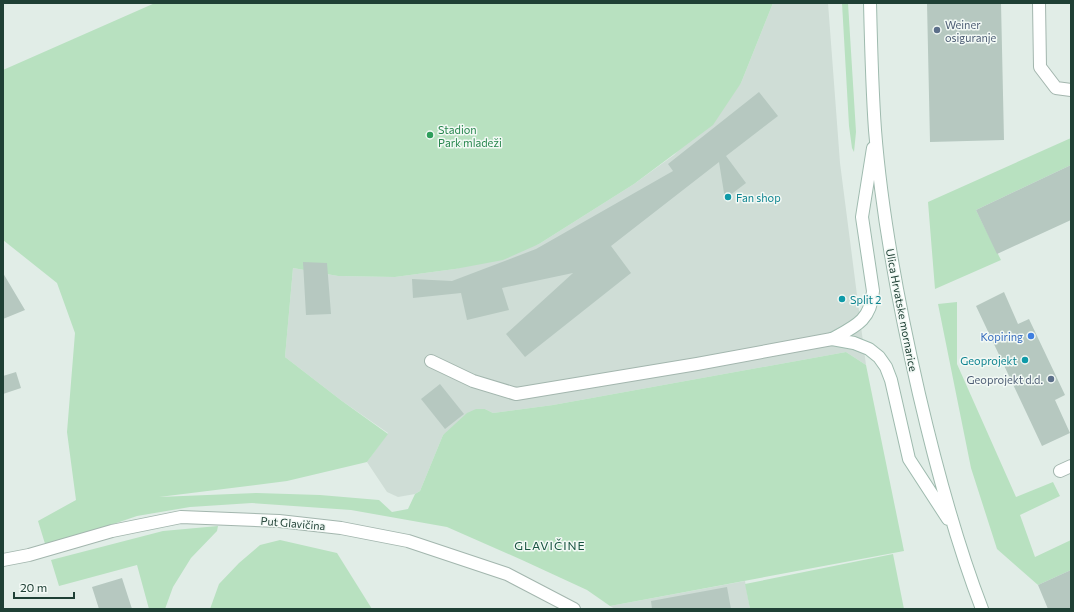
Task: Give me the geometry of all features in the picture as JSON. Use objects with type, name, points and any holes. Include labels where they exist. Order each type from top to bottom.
[{"type":"street","name":"Ulica Hrvatske mornarice","points":[[870,3],[875,131],[882,197],[904,329],[931,447],[954,529],[982,609]]},
{"type":"street","points":[[1039,3],[1040,67],[1056,88],[1071,90]]},
{"type":"street","points":[[431,360],[473,381],[516,394],[832,339],[853,328],[862,320],[869,311],[872,303],[873,291],[862,216],[875,131]]},
{"type":"street","points":[[832,339],[854,343],[869,350],[879,357],[886,367],[891,380],[909,459],[954,529]]},
{"type":"street","points":[[1060,471],[1071,466]]},
{"type":"street","name":"Put Glavičina","points":[[3,560],[29,555],[112,531],[182,517],[280,521],[341,528],[408,541],[507,574],[574,609]]},
{"type":"shaded area","points":[[773,3],[828,3],[840,163],[866,365],[846,352],[553,405],[493,413],[485,409],[443,435],[420,491],[415,494],[398,497],[387,492],[367,462],[388,433],[342,401],[285,357],[293,268],[338,276],[395,277],[455,269],[539,244],[634,184],[674,155],[741,83]]},
{"type":"shaded area","points":[[745,581],[750,609],[615,609],[610,606]]},
{"type":"green space","points":[[155,3],[773,3],[741,83],[713,125],[634,184],[539,244],[503,260],[455,269],[395,277],[338,276],[293,268],[285,357],[388,434],[367,462],[287,481],[159,497],[257,493],[320,495],[379,500],[392,512],[408,509],[415,494],[420,491],[443,435],[467,413],[476,409],[485,409],[493,413],[553,405],[846,352],[866,365],[904,551],[610,606],[587,590],[447,527],[351,510],[252,503],[190,507],[137,516],[46,547],[38,521],[76,500],[67,432],[75,333],[57,283],[3,240],[3,70]]},
{"type":"green space","points":[[842,3],[848,3],[856,132],[854,152],[852,148],[849,126]]},
{"type":"green space","points":[[1071,138],[1071,165],[976,210],[1001,260],[935,289],[928,202]]},
{"type":"green space","points":[[957,302],[957,364],[1016,497],[1053,482],[1060,496],[1020,515],[1035,557],[1071,540],[1071,570],[1038,585],[997,549],[971,468],[938,304]]},
{"type":"green space","points":[[218,526],[217,531],[191,558],[173,587],[165,609],[149,609],[137,565],[59,586],[51,560],[163,531]]},
{"type":"green space","points":[[280,540],[337,553],[372,609],[210,609],[219,584],[239,563],[260,545]]},
{"type":"green space","points":[[893,554],[904,609],[750,609],[745,584]]},
{"type":"building","points":[[927,3],[1001,3],[1004,140],[930,142]]},
{"type":"building","points":[[759,92],[778,116],[726,156],[746,183],[725,199],[719,162],[611,246],[631,273],[525,357],[506,334],[573,273],[502,288],[509,310],[467,320],[461,293],[413,298],[412,279],[452,281],[536,249],[673,171],[668,164]]},
{"type":"building","points":[[1071,165],[1071,220],[997,254],[976,210]]},
{"type":"building","points":[[303,262],[327,263],[331,314],[306,315]]},
{"type":"building","points":[[3,273],[25,310],[3,319]]},
{"type":"building","name":"Geoprojekt","points":[[1004,292],[1018,324],[1029,319],[1065,395],[1055,400],[1070,433],[1042,446],[976,306]]},
{"type":"building","points":[[16,372],[21,388],[3,394],[3,376]]},
{"type":"building","points":[[440,384],[464,414],[445,429],[421,399]]},
{"type":"building","points":[[1071,570],[1071,609],[1048,609],[1038,585]]},
{"type":"building","points":[[122,578],[132,609],[99,609],[92,587]]},
{"type":"building","points":[[727,587],[731,609],[652,609],[651,601]]},
{"type":"place","name":"Weiner osiguranje","points":[[937,30]]},
{"type":"place","name":"Stadion Park mladeži","points":[[430,135]]},
{"type":"place","name":"Fan shop","points":[[728,197]]},
{"type":"place","name":"Split 2","points":[[842,299]]},
{"type":"place","name":"Kopiring","points":[[1031,336]]},
{"type":"place","name":"Geoprojekt","points":[[1025,360]]},
{"type":"place","name":"Geoprojekt d.d.","points":[[1051,379]]},
{"type":"district","name":"GLAVIČINE","points":[[550,545]]}]
